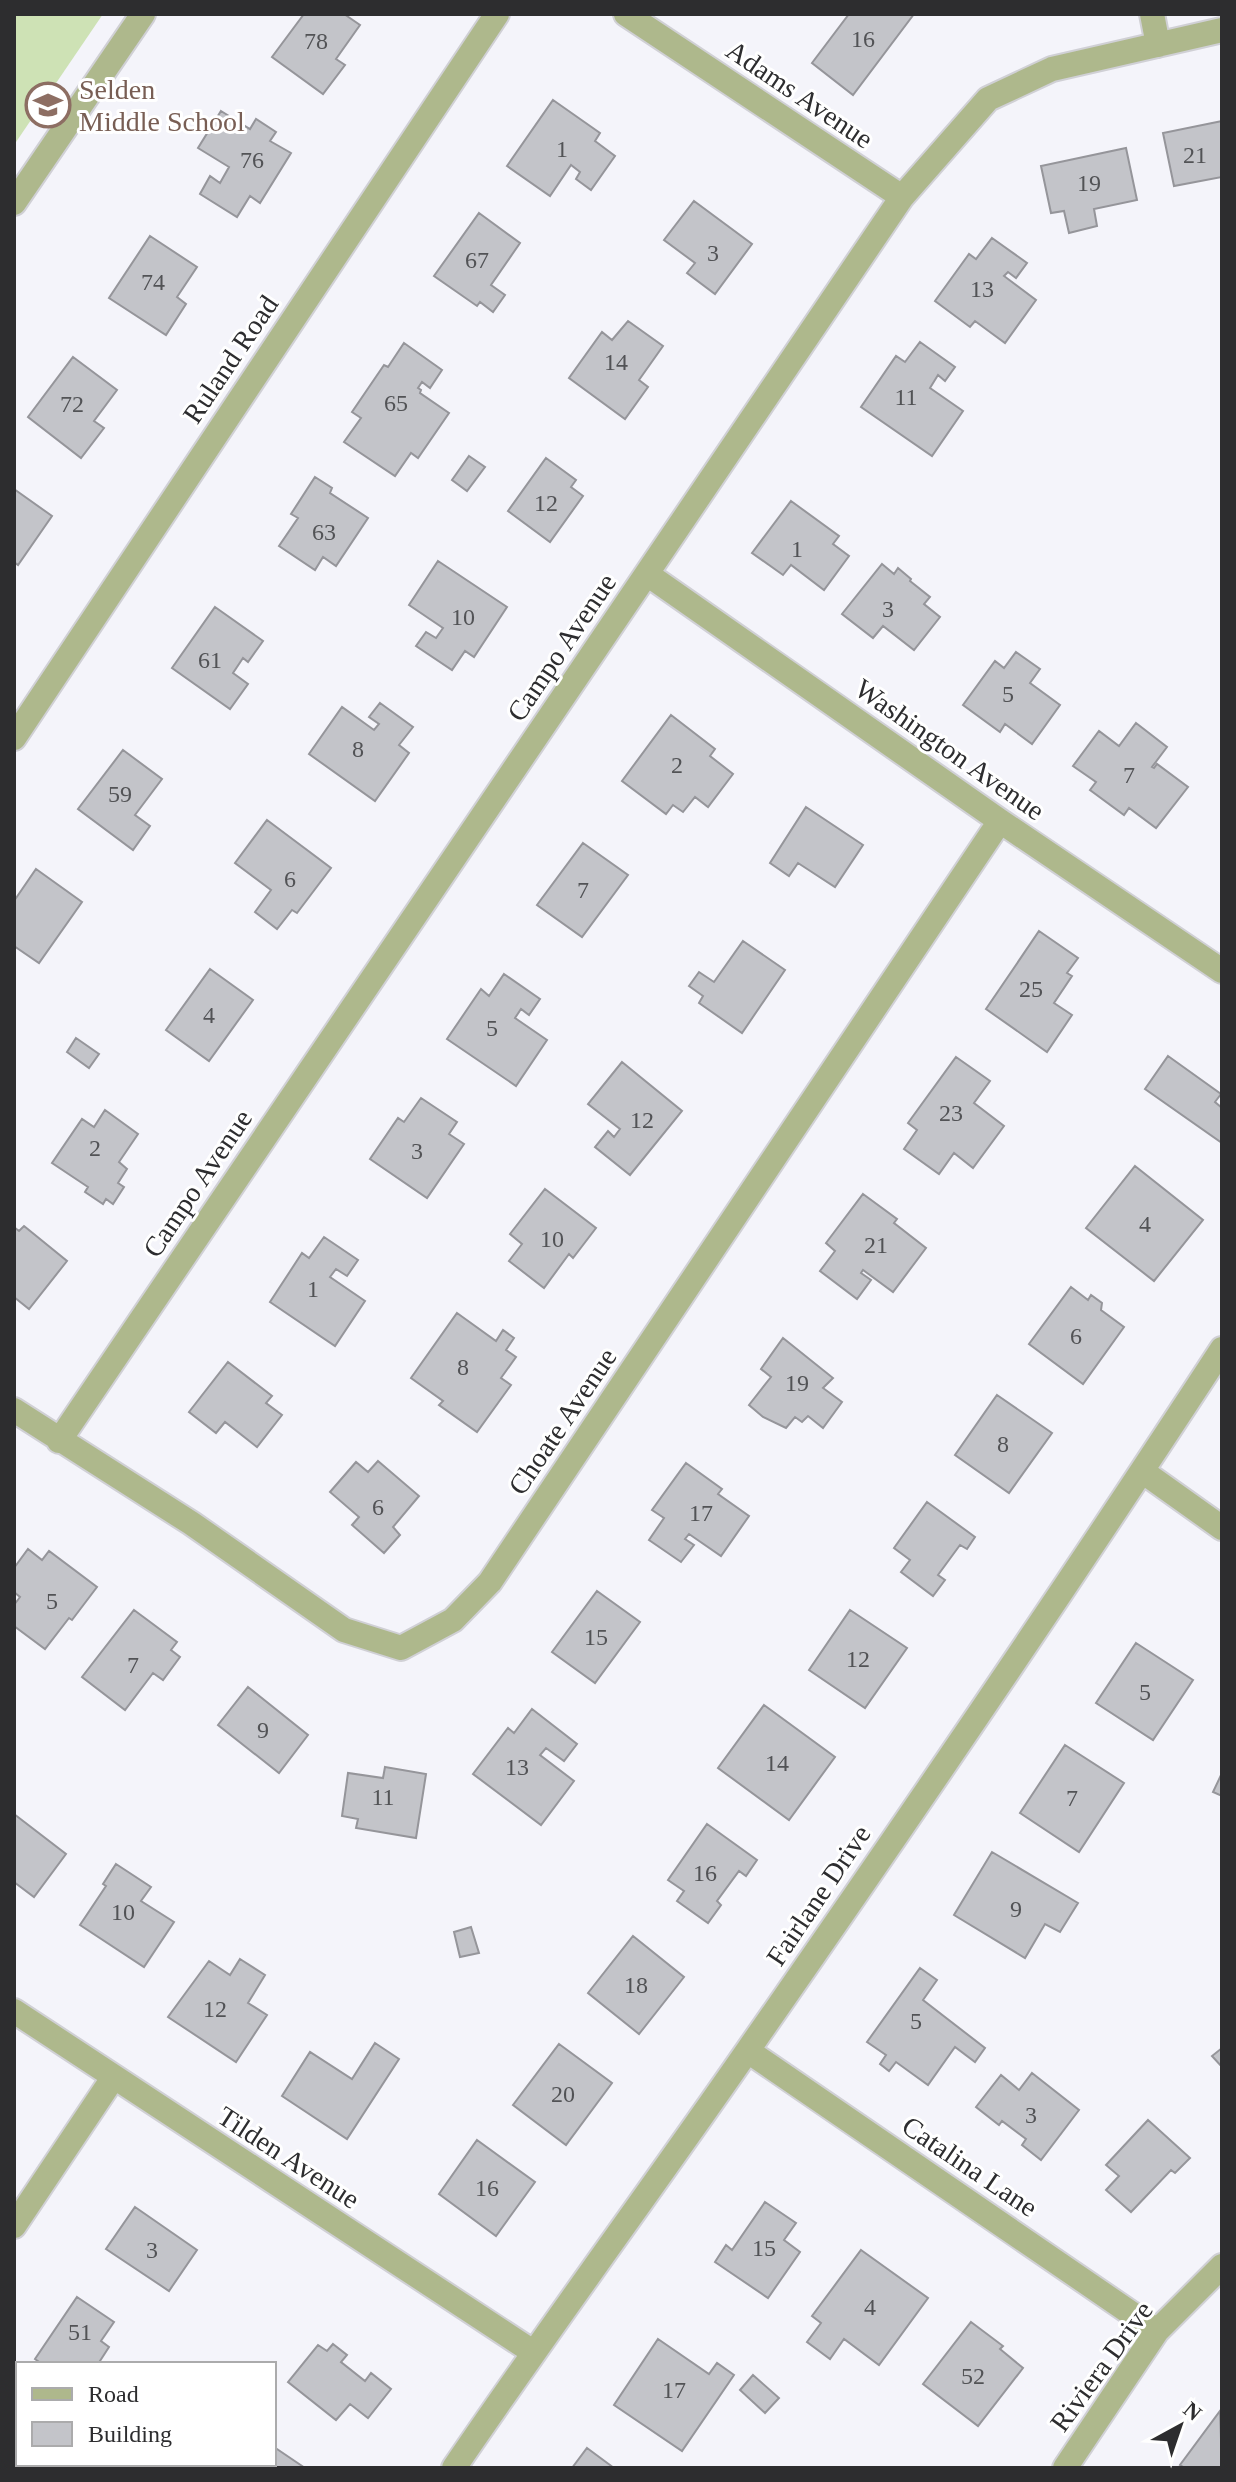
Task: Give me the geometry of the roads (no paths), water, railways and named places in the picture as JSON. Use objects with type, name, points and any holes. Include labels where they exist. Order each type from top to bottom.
[{"type":"street","points":[[14,203],[143,14]]},
{"type":"street","name":"Ruland Road","points":[[14,738],[497,14]]},
{"type":"street","name":"Adams Avenue","points":[[626,14],[902,197]]},
{"type":"street","points":[[1152,14],[1158,45]]},
{"type":"street","name":"Campo Avenue","points":[[59,1441],[902,197],[988,99],[1052,69],[1222,30]]},
{"type":"street","name":"Washington Avenue","points":[[647,574],[1000,821],[1222,971]]},
{"type":"street","name":"Choate Avenue","points":[[14,1410],[191,1523],[344,1630],[401,1648],[453,1620],[490,1582],[1000,821]]},
{"type":"street","name":"Fairlane Drive","points":[[454,2468],[748,2051],[1222,1349]]},
{"type":"street","points":[[1142,1471],[1222,1528]]},
{"type":"street","name":"Tilden Avenue","points":[[14,2011],[533,2352]]},
{"type":"street","name":"Catalina Lane","points":[[748,2051],[1157,2331]]},
{"type":"street","points":[[14,2226],[113,2078]]},
{"type":"street","name":"Riviera Drive","points":[[1065,2468],[1157,2331],[1222,2266]]},
{"type":"place","name":"Selden Middle School","points":[[48,105]]}]
